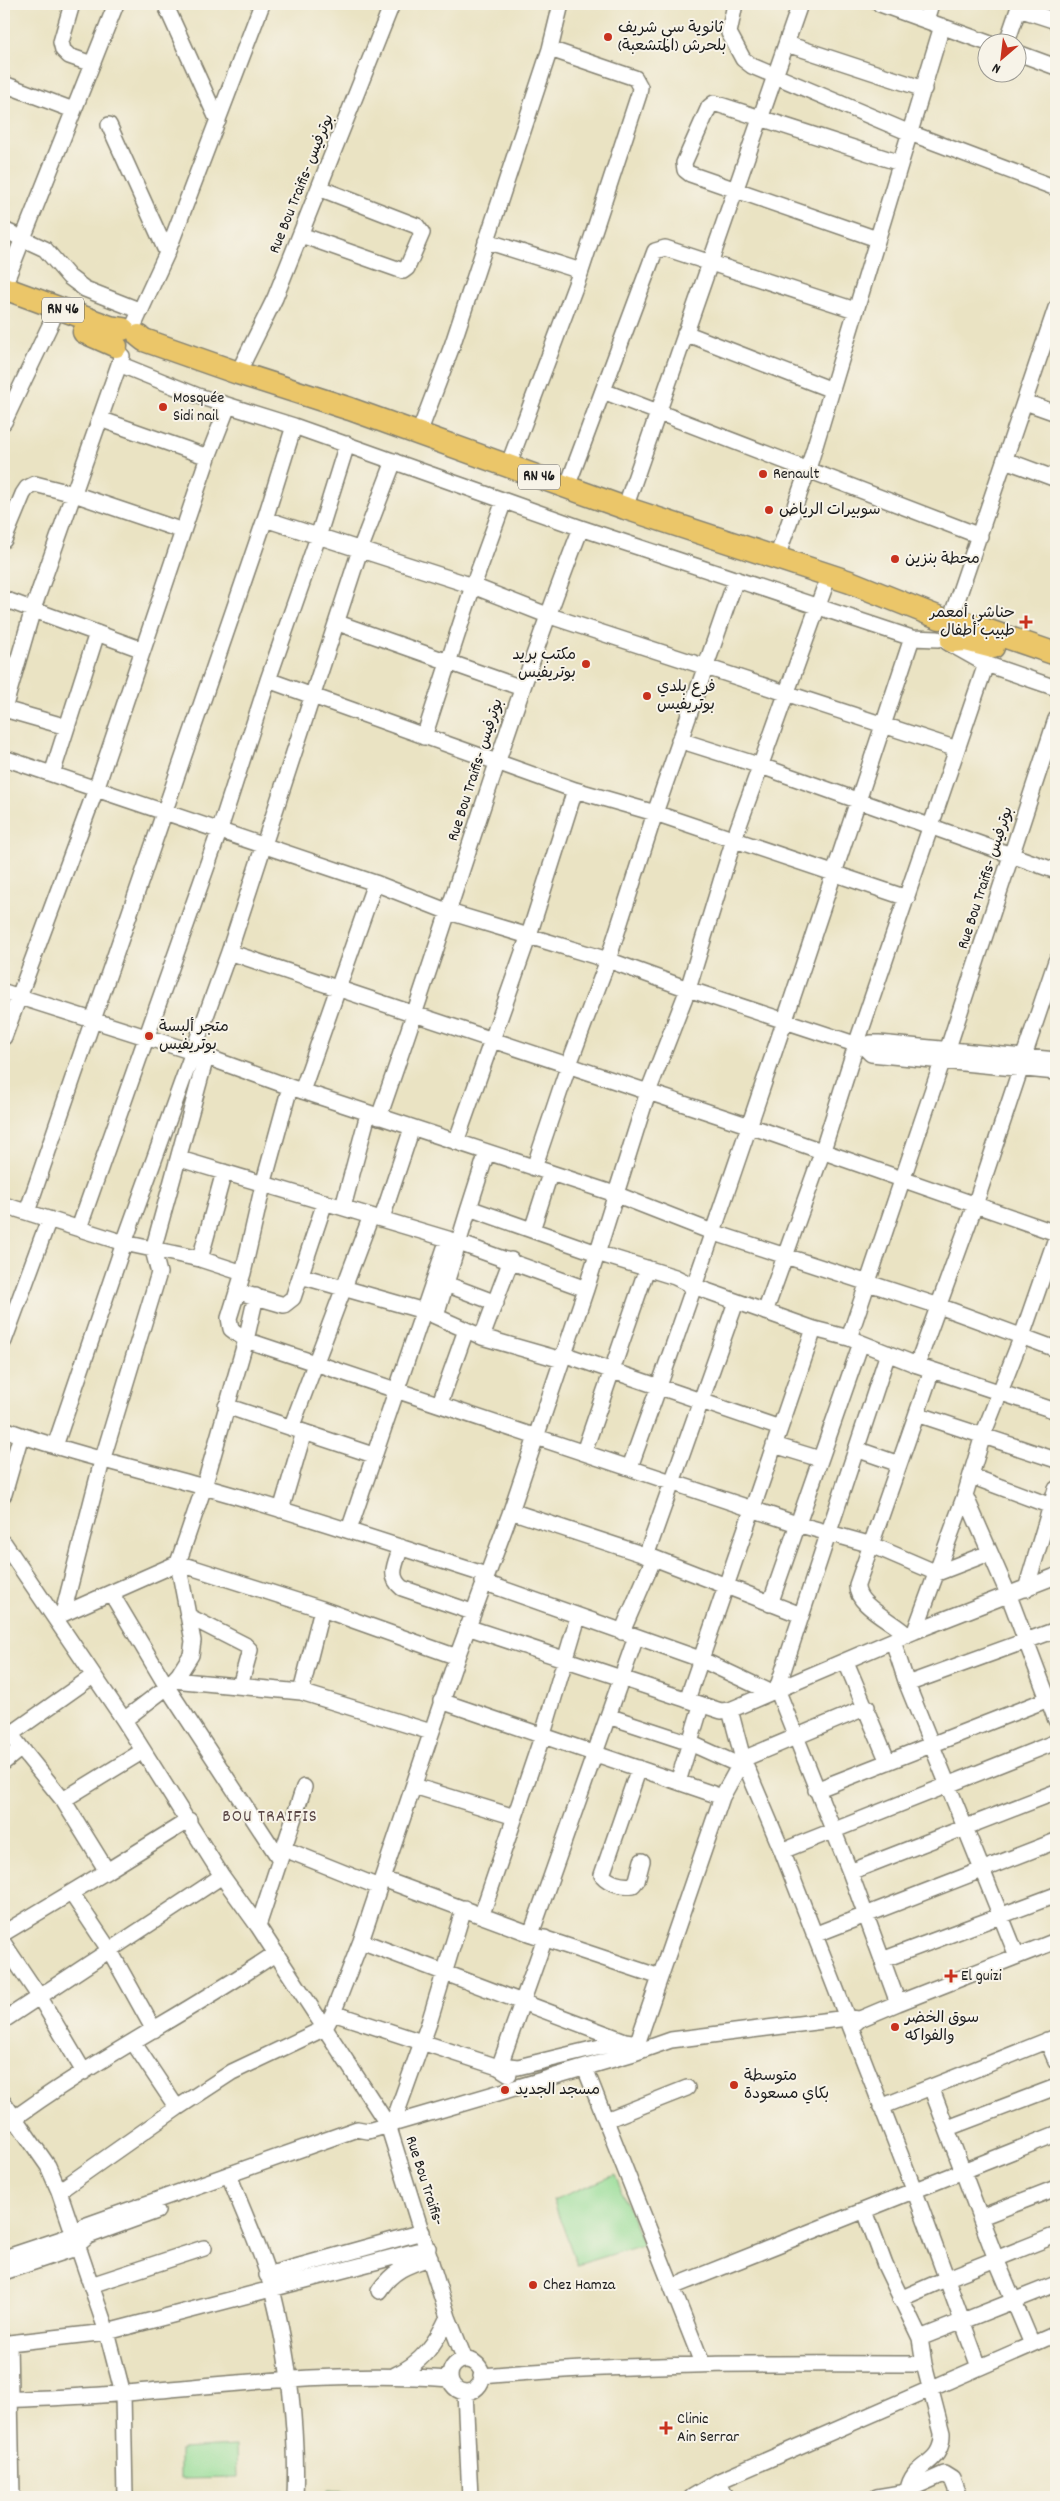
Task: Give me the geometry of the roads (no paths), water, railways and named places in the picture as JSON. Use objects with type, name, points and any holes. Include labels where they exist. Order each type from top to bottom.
[{"type":"highway","name":"RN 46","points":[[4,287],[110,327],[128,340],[144,340],[238,374],[419,434],[625,508],[850,582],[966,640],[1056,667]]},
{"type":"highway","name":"RN 46","points":[[4,301],[52,321],[128,340],[821,598],[945,630],[1056,654]]},
{"type":"street","points":[[72,4],[61,42],[62,50],[70,56],[92,64]]},
{"type":"street","points":[[4,287],[116,4]]},
{"type":"street","points":[[165,4],[218,121]]},
{"type":"street","points":[[67,727],[4,709],[33,609],[128,340],[167,253],[262,4]]},
{"type":"street","name":"Rue Bou Traifis- بوترفيس","points":[[238,374],[275,298],[392,4]]},
{"type":"street","points":[[419,434],[452,346],[550,49],[561,4]]},
{"type":"street","points":[[735,4],[729,33],[734,46],[743,59],[752,66],[910,133],[1056,188]]},
{"type":"street","points":[[625,508],[800,4]]},
{"type":"street","points":[[880,4],[978,39]]},
{"type":"street","points":[[926,20],[931,4]]},
{"type":"street","points":[[1010,32],[1019,6],[1056,21]]},
{"type":"street","points":[[777,557],[808,468],[854,310],[924,90],[942,26]]},
{"type":"street","points":[[787,44],[924,90]]},
{"type":"street","points":[[508,466],[581,271],[640,87],[635,78],[629,75],[550,49]]},
{"type":"street","points":[[1028,57],[1056,67]]},
{"type":"street","points":[[4,84],[73,110]]},
{"type":"street","points":[[877,239],[690,174],[685,170],[684,163],[711,104],[714,103],[900,164]]},
{"type":"street","points":[[109,125],[167,253]]},
{"type":"street","points":[[300,235],[403,271],[407,268],[422,233],[416,226],[319,188]]},
{"type":"street","points":[[4,230],[48,251],[69,277],[85,289],[128,340],[228,406],[347,444],[581,528],[736,579],[821,598],[912,638],[945,630]]},
{"type":"street","points":[[486,241],[581,271]]},
{"type":"street","points":[[567,487],[655,251],[665,248],[854,310]]},
{"type":"street","points":[[945,630],[980,536],[1056,308]]},
{"type":"street","points":[[4,422],[52,321]]},
{"type":"street","points":[[685,333],[832,390]]},
{"type":"street","points":[[603,391],[660,411],[808,468],[844,485],[980,536]]},
{"type":"street","points":[[1025,402],[1056,414]]},
{"type":"street","points":[[4,1037],[10,995],[96,789],[208,457],[228,406]]},
{"type":"street","points":[[100,419],[208,457]]},
{"type":"street","points":[[27,1212],[265,519],[294,426]]},
{"type":"street","points":[[79,1228],[219,832],[268,680],[318,537],[347,444]]},
{"type":"street","points":[[1005,460],[1056,479]]},
{"type":"street","points":[[55,1446],[124,1243],[199,1055],[229,952],[314,698],[360,550],[394,461]]},
{"type":"street","points":[[4,540],[23,494],[31,485],[35,484],[74,494],[183,531]]},
{"type":"street","points":[[424,737],[473,586],[504,501]]},
{"type":"street","points":[[265,519],[473,586],[547,615],[884,724],[957,750]]},
{"type":"street","name":"Rue Bou Traifis- بوترفيس","points":[[343,1207],[373,1115],[415,1014],[496,762],[547,615],[581,528]]},
{"type":"street","points":[[534,1168],[568,1067],[608,960],[654,812],[736,579]]},
{"type":"street","points":[[59,2191],[177,2108],[232,2072],[325,2028],[333,2013],[362,1941],[456,1657],[484,1578],[511,1511],[586,1288],[648,1092],[688,989],[734,839],[821,598]]},
{"type":"street","points":[[4,599],[143,650]]},
{"type":"street","points":[[338,623],[522,688]]},
{"type":"street","points":[[945,630],[986,664],[1056,688]]},
{"type":"street","points":[[52,774],[97,633]]},
{"type":"street","points":[[630,1467],[750,1126],[783,1021],[859,801],[912,638]]},
{"type":"street","points":[[764,1312],[860,1046],[907,898],[986,664]]},
{"type":"street","points":[[268,680],[575,790],[654,812],[907,898]]},
{"type":"street","name":"Rue Bou Traifis- بوترفيس","points":[[770,1604],[820,1460],[855,1341],[869,1283],[1056,719]]},
{"type":"street","points":[[679,740],[761,766],[1056,871]]},
{"type":"street","points":[[4,758],[375,883],[449,912],[608,960],[688,989],[860,1046],[871,1043],[945,1055],[1022,1063],[1056,1072]]},
{"type":"street","points":[[456,1142],[490,1039],[529,935],[575,790]]},
{"type":"street","points":[[375,883],[337,990],[296,1089],[263,1185],[244,1273],[228,1318],[229,1324],[246,1340],[671,1480],[797,1524],[829,1531],[872,1545],[937,1573],[990,1553]]},
{"type":"street","points":[[229,952],[337,990],[415,1014],[568,1067],[750,1126],[822,1153],[1056,1233]]},
{"type":"street","points":[[917,1365],[975,1205],[1056,961]]},
{"type":"street","points":[[10,995],[146,1037],[373,1115],[615,1194],[712,1232],[939,1306],[1056,1349]]},
{"type":"street","points":[[59,1615],[102,1461],[160,1273],[153,1250],[180,1159],[199,1055]]},
{"type":"street","points":[[1022,1063],[1056,1060]]},
{"type":"street","points":[[281,1510],[298,1430],[317,1364],[344,1289],[412,1128]]},
{"type":"street","points":[[349,1530],[373,1455],[397,1390],[430,1313],[454,1241],[470,1208],[487,1152]]},
{"type":"street","points":[[180,1159],[454,1241],[586,1288]]},
{"type":"street","points":[[200,1259],[224,1172]]},
{"type":"street","points":[[532,1230],[550,1174]]},
{"type":"street","points":[[238,1292],[284,1305],[294,1298],[325,1202]]},
{"type":"street","points":[[5,1208],[27,1212],[124,1243],[200,1259],[244,1273]]},
{"type":"street","points":[[470,1208],[597,1253],[647,1268],[814,1330],[855,1341],[917,1365],[1056,1411]]},
{"type":"street","points":[[4,1340],[7,1321],[49,1219]]},
{"type":"street","points":[[1017,1956],[907,1684],[905,1635],[937,1573],[984,1435],[1022,1336],[1056,1238]]},
{"type":"street","points":[[430,1313],[446,1284],[454,1241]]},
{"type":"street","points":[[482,1337],[511,1260]]},
{"type":"street","points":[[584,1452],[647,1268]]},
{"type":"street","points":[[301,1276],[430,1313],[482,1337],[563,1357],[659,1386],[780,1428]]},
{"type":"street","points":[[446,1284],[496,1302]]},
{"type":"street","points":[[124,1720],[170,1684],[185,1665],[193,1650],[178,1563],[204,1487],[246,1340],[256,1296]]},
{"type":"street","points":[[736,1302],[671,1480],[629,1634],[621,1679],[538,1936],[522,2002],[501,2060],[503,2064],[518,2067],[670,2040],[852,2022],[1056,1941]]},
{"type":"street","points":[[440,1403],[466,1330]]},
{"type":"street","points":[[678,1782],[690,1743],[700,1659],[814,1330]]},
{"type":"street","points":[[773,1690],[801,1615],[888,1353]]},
{"type":"street","points":[[905,1635],[898,1625],[866,1604],[857,1591],[932,1370]]},
{"type":"street","points":[[226,1406],[373,1455]]},
{"type":"street","points":[[917,1414],[1056,1460]]},
{"type":"street","points":[[4,1429],[102,1461],[204,1487],[401,1547],[484,1578],[578,1617],[700,1659],[773,1690],[796,1738],[850,1872],[898,2003]]},
{"type":"street","points":[[4,1494],[20,1435]]},
{"type":"street","points":[[774,1445],[820,1460]]},
{"type":"street","points":[[856,1449],[899,1464]]},
{"type":"street","points":[[971,1476],[1050,1506]]},
{"type":"street","points":[[1026,1589],[1056,1490]]},
{"type":"street","points":[[965,1495],[1009,1596],[1026,1642],[1052,1697],[1056,1720]]},
{"type":"street","points":[[511,1511],[650,1557],[801,1615]]},
{"type":"street","name":"Rue Bou Traifis-","points":[[4,1543],[59,1615],[93,1676],[189,1820],[222,1876],[258,1926],[390,2124],[448,2317],[465,2360]]},
{"type":"street","points":[[401,1547],[392,1575],[395,1582],[402,1588],[472,1612]]},
{"type":"street","points":[[59,1615],[178,1563],[322,1609],[456,1657]]},
{"type":"street","points":[[467,1627],[566,1658],[621,1679],[721,1711],[730,1710],[773,1690],[846,1662],[905,1635],[1009,1596],[1056,1576]]},
{"type":"street","points":[[112,1593],[281,1853],[464,1908],[660,1978]]},
{"type":"street","points":[[301,1692],[322,1609]]},
{"type":"street","points":[[188,1616],[250,1650],[240,1686]]},
{"type":"street","points":[[482,1914],[543,1734],[578,1617]]},
{"type":"street","points":[[907,1684],[1056,1630]]},
{"type":"street","points":[[846,1662],[888,1762]]},
{"type":"street","points":[[93,1676],[7,1731],[62,1800],[107,1871]]},
{"type":"street","points":[[170,1684],[240,1686],[301,1692],[431,1732]]},
{"type":"street","points":[[816,1790],[1052,1697]]},
{"type":"street","points":[[442,1701],[543,1734],[722,1797]]},
{"type":"street","points":[[4,2258],[67,2237],[88,2236],[230,2178],[362,2138],[368,2131],[390,2124],[585,2068],[636,2047],[722,1797],[741,1762],[866,1707]]},
{"type":"street","points":[[730,1710],[741,1762],[782,1851],[814,1935],[852,2022],[964,2320],[979,2367]]},
{"type":"street","points":[[608,1716],[741,1762]]},
{"type":"street","points":[[782,1851],[1056,1742]]},
{"type":"street","points":[[4,1762],[21,1748]]},
{"type":"street","points":[[62,1800],[143,1751]]},
{"type":"street","points":[[639,1768],[602,1875],[606,1879],[624,1886],[633,1885],[637,1880],[642,1862]]},
{"type":"street","points":[[414,1786],[515,1816]]},
{"type":"street","points":[[258,1926],[304,1787]]},
{"type":"street","points":[[850,1872],[1056,1792]]},
{"type":"street","points":[[4,1933],[72,1894],[189,1820]]},
{"type":"street","points":[[814,1935],[1056,1841]]},
{"type":"street","points":[[4,2020],[222,1876]]},
{"type":"street","points":[[72,1894],[110,1951],[154,2030]]},
{"type":"street","points":[[882,1960],[1056,1895]]},
{"type":"street","points":[[390,2124],[423,2041],[464,1908]]},
{"type":"street","points":[[362,1941],[636,2047]]},
{"type":"street","points":[[4,1944],[39,1996],[84,2072]]},
{"type":"street","points":[[9,2122],[84,2072],[276,1953]]},
{"type":"street","points":[[333,2013],[498,2067],[509,2074],[519,2086]]},
{"type":"street","points":[[882,2106],[1052,2039],[1056,2061]]},
{"type":"street","points":[[133,2042],[177,2108]]},
{"type":"street","points":[[585,2068],[656,2252],[702,2363]]},
{"type":"street","points":[[931,2087],[996,2259],[1032,2344]]},
{"type":"street","points":[[948,2128],[1056,2087]]},
{"type":"street","points":[[606,2120],[688,2088]]},
{"type":"street","points":[[4,2103],[9,2122],[48,2166],[76,2238],[108,2332],[123,2394],[125,2497]]},
{"type":"street","points":[[672,2287],[916,2192],[1056,2134]]},
{"type":"street","points":[[230,2178],[270,2282],[289,2378],[296,2473],[295,2497]]},
{"type":"street","points":[[981,2217],[1056,2188]]},
{"type":"street","points":[[865,2211],[900,2299],[920,2338],[930,2390],[942,2433],[942,2444],[937,2455],[912,2477],[904,2494]]},
{"type":"street","points":[[9,2495],[6,2344],[108,2332],[270,2282],[422,2232]]},
{"type":"street","points":[[900,2299],[1056,2235]]},
{"type":"street","points":[[4,2272],[73,2249],[76,2238]]},
{"type":"street","points":[[92,2285],[204,2248]]},
{"type":"street","points":[[270,2282],[429,2253]]},
{"type":"street","points":[[380,2292],[388,2278],[395,2271],[429,2253]]},
{"type":"street","points":[[920,2338],[1056,2284]]},
{"type":"street","points":[[393,2376],[419,2362],[440,2336],[448,2317]]},
{"type":"street","points":[[692,2497],[720,2481],[1056,2334]]},
{"type":"street","points":[[465,2360],[478,2367],[482,2376],[478,2385],[465,2392],[456,2388],[450,2379],[452,2369],[465,2360]]},
{"type":"street","points":[[482,2376],[562,2369],[702,2363],[924,2364]]},
{"type":"street","points":[[8,2400],[123,2394],[289,2378],[393,2376],[450,2379]]},
{"type":"street","points":[[465,2392],[470,2497]]},
{"type":"street","points":[[877,2497],[904,2494],[944,2474],[952,2479],[959,2497]]},
{"type":"street","points":[[720,2481],[726,2497]]},
{"type":"place","name":"ثانوية سي شريف بلحرش (المتشعبة)","points":[[608,37]]},
{"type":"place","name":"Mosquée Sidi nail","points":[[163,407]]},
{"type":"place","name":"Renault","points":[[763,474]]},
{"type":"place","name":"سوبيرات الرياض","points":[[769,510]]},
{"type":"place","name":"محطة بنزين","points":[[895,559]]},
{"type":"place","name":"حناشي أمعمر طبيب أطفال","points":[[1026,622]]},
{"type":"place","name":"مكتب بريد بوتريفيس","points":[[586,664]]},
{"type":"place","name":"فرع بلدي بوتريفيس","points":[[647,696]]},
{"type":"place","name":"متجر ألبسة بوتريفيس","points":[[149,1036]]},
{"type":"place","name":"El guizi","points":[[951,1976]]},
{"type":"place","name":"سوق الخضر والفواكه","points":[[895,2027]]},
{"type":"place","name":"متوسطة بكاي مسعودة","points":[[734,2085]]},
{"type":"place","name":"مسجد الجديد","points":[[505,2090]]},
{"type":"place","name":"Chez Hamza","points":[[533,2285]]},
{"type":"place","name":"Clinic Ain Serrar","points":[[666,2428]]},
{"type":"district","name":"BOU TRAIFIS","points":[[270,1817]]}]
